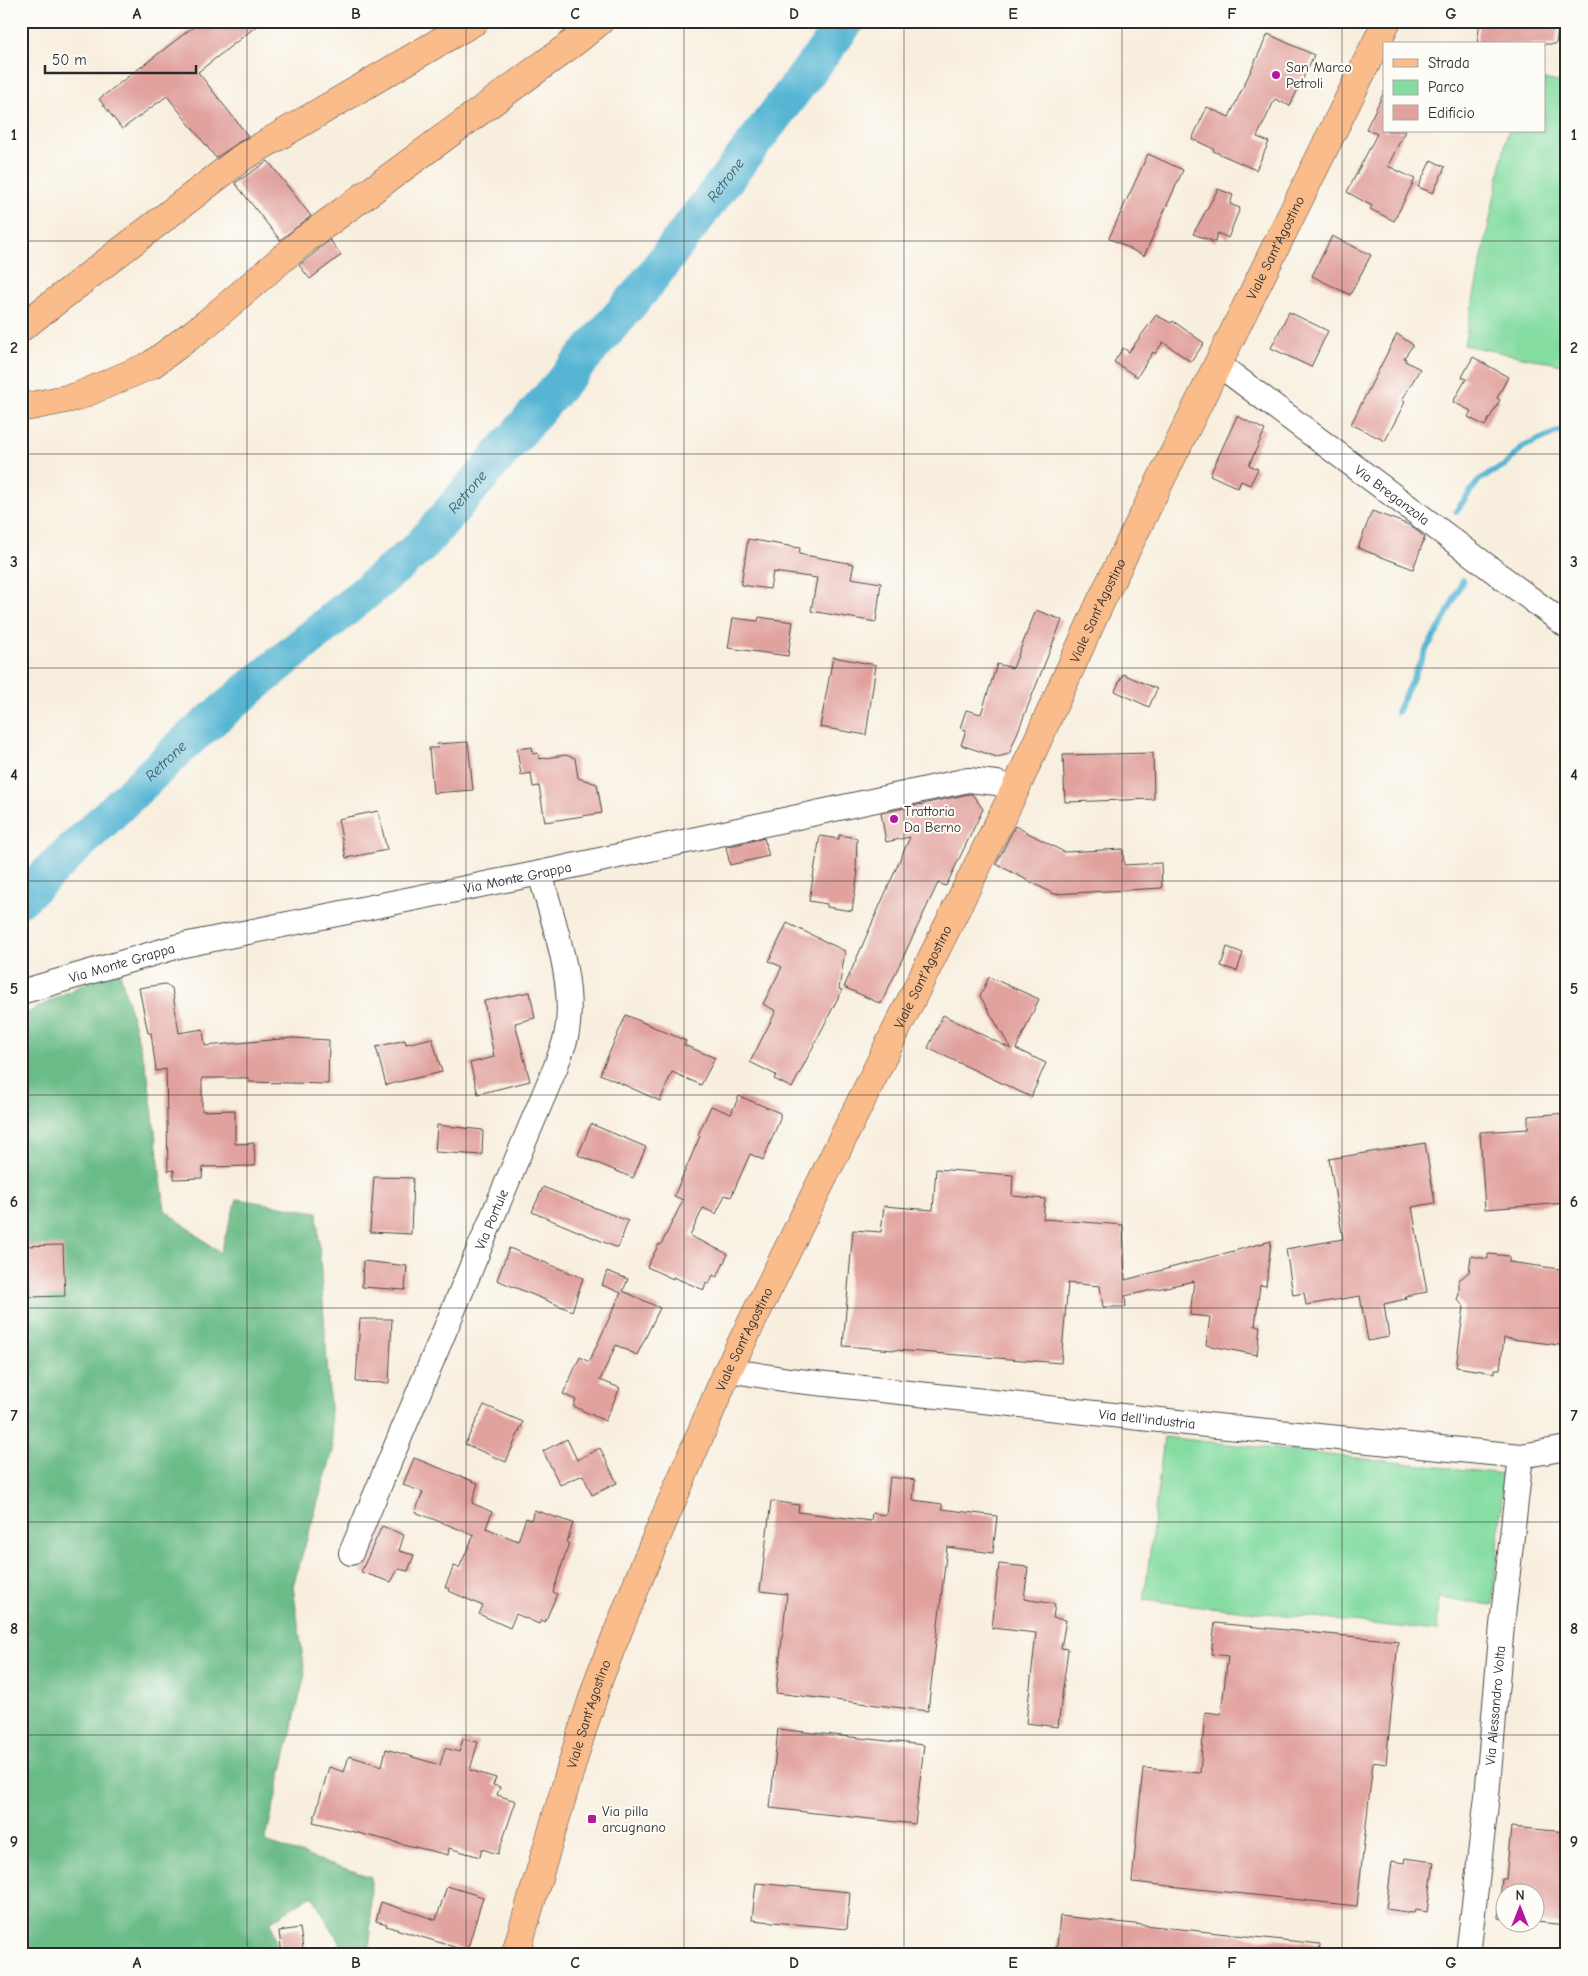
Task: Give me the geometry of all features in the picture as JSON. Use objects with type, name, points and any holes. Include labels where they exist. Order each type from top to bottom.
[{"type":"main road","points":[[21,328],[243,158],[475,21]]},
{"type":"main road","points":[[21,408],[76,397],[151,365],[206,324],[304,240],[600,21]]},
{"type":"main road","name":"Viale Sant'Agostino","points":[[515,1955],[600,1676],[645,1564],[728,1370],[1015,790],[1101,601],[1387,21]]},
{"type":"street","name":"Via Breganzola","points":[[1218,364],[1567,626]]},
{"type":"street","name":"Via Monte Grappa","points":[[21,992],[179,946],[540,873],[968,780],[997,783],[1015,790]]},
{"type":"street","name":"Via Portule","points":[[351,1553],[556,1066],[566,1037],[569,1012],[565,972],[540,873]]},
{"type":"street","name":"Via dell'industria","points":[[728,1370],[789,1380],[1187,1423],[1521,1456],[1567,1448]]},
{"type":"street","name":"Via Alessandro Volta","points":[[1468,1955],[1487,1796],[1502,1625],[1521,1456]]},
{"type":"green space","points":[[1546,79],[1567,84],[1567,366],[1464,345],[1508,132],[1546,132]]},
{"type":"green space","points":[[118,966],[148,1076],[165,1210],[220,1253],[237,1199],[317,1212],[333,1451],[293,1586],[305,1674],[265,1842],[371,1877],[370,1955],[347,1955],[312,1895],[271,1921],[278,1955],[21,1955],[21,1016]]},
{"type":"green space","points":[[1164,1437],[1504,1474],[1493,1605],[1439,1598],[1437,1631],[1144,1600]]},
{"type":"building","points":[[201,21],[263,21],[198,72],[248,136],[216,158],[167,96],[122,129],[99,99]]},
{"type":"building","points":[[1480,21],[1559,21],[1556,44],[1546,44],[1546,42],[1477,42]]},
{"type":"building","points":[[1268,34],[1314,55],[1290,106],[1275,99],[1257,137],[1269,142],[1256,170],[1213,151],[1214,149],[1192,139],[1207,107],[1229,117]]},
{"type":"building","points":[[1383,94],[1383,132],[1405,132],[1388,166],[1415,179],[1394,221],[1370,209],[1372,206],[1347,192],[1377,134],[1366,129]]},
{"type":"building","points":[[1148,154],[1183,170],[1144,256],[1109,238]]},
{"type":"building","points":[[1431,160],[1445,167],[1433,193],[1418,187]]},
{"type":"building","points":[[268,161],[311,216],[280,240],[235,183]]},
{"type":"building","points":[[1218,189],[1233,195],[1230,204],[1240,208],[1228,238],[1218,233],[1215,242],[1193,234]]},
{"type":"building","points":[[1332,236],[1371,255],[1350,295],[1312,276]]},
{"type":"building","points":[[330,240],[341,255],[310,279],[299,265]]},
{"type":"building","points":[[1289,312],[1328,331],[1311,367],[1271,348]]},
{"type":"building","points":[[1156,315],[1171,323],[1173,321],[1204,343],[1191,362],[1163,342],[1155,354],[1153,352],[1137,377],[1114,362],[1123,348],[1129,352]]},
{"type":"building","points":[[1397,334],[1413,345],[1404,358],[1406,359],[1405,361],[1420,369],[1402,400],[1405,402],[1385,441],[1351,424]]},
{"type":"building","points":[[1473,357],[1508,377],[1497,398],[1500,400],[1485,426],[1468,417],[1471,411],[1453,402],[1466,379],[1462,377]]},
{"type":"building","points":[[1237,416],[1265,430],[1249,465],[1258,469],[1250,485],[1241,481],[1238,488],[1210,475]]},
{"type":"building","points":[[1372,511],[1409,525],[1425,537],[1413,569],[1358,548]]},
{"type":"building","points":[[748,539],[800,548],[799,554],[854,564],[851,578],[881,583],[876,622],[811,611],[817,578],[773,572],[770,589],[741,585]]},
{"type":"building","points":[[1036,610],[1062,620],[1009,754],[997,757],[961,745],[966,730],[960,728],[966,710],[981,714],[997,664],[1013,668]]},
{"type":"building","points":[[759,617],[793,622],[788,656],[728,648],[733,618],[758,621]]},
{"type":"building","points":[[833,657],[876,665],[866,735],[820,727]]},
{"type":"building","points":[[1123,674],[1157,689],[1149,707],[1115,691]]},
{"type":"building","points":[[468,742],[473,790],[433,793],[429,748],[438,748],[437,744]]},
{"type":"building","points":[[532,747],[533,754],[538,753],[539,759],[565,755],[575,758],[578,778],[597,784],[602,813],[545,822],[539,786],[533,787],[531,773],[521,775],[517,749]]},
{"type":"building","points":[[1153,753],[1154,799],[1065,802],[1063,755]]},
{"type":"building","points":[[972,794],[983,809],[946,886],[938,883],[881,1004],[844,987],[910,837],[886,842],[881,813]]},
{"type":"building","points":[[378,811],[387,850],[346,858],[338,819]]},
{"type":"building","points":[[1015,826],[1064,852],[1123,849],[1124,865],[1161,863],[1162,888],[1054,894],[996,864]]},
{"type":"building","points":[[839,835],[857,838],[856,871],[858,871],[852,911],[827,907],[827,904],[809,901],[820,836],[839,839]]},
{"type":"building","points":[[764,838],[769,856],[730,865],[726,847]]},
{"type":"building","points":[[787,923],[845,951],[839,989],[842,990],[792,1088],[774,1079],[776,1075],[750,1062],[776,1011],[763,1004],[782,967],[769,961]]},
{"type":"building","points":[[1227,947],[1243,953],[1237,971],[1221,966]]},
{"type":"building","points":[[989,977],[1039,999],[1016,1049],[1046,1063],[1031,1097],[928,1048],[943,1015],[1011,1049],[980,996]]},
{"type":"building","points":[[165,984],[172,988],[179,1033],[203,1029],[205,1046],[293,1038],[329,1040],[328,1084],[249,1082],[249,1078],[202,1078],[202,1111],[235,1110],[235,1144],[254,1143],[255,1166],[203,1167],[202,1178],[174,1179],[174,1170],[168,1171],[166,1069],[156,1071],[151,1033],[148,1033],[139,988]]},
{"type":"building","points":[[530,992],[535,1018],[515,1023],[530,1081],[478,1094],[470,1063],[494,1057],[484,1001]]},
{"type":"building","points":[[626,1015],[686,1041],[684,1045],[715,1058],[701,1085],[672,1072],[660,1101],[600,1074]]},
{"type":"building","points":[[432,1038],[442,1072],[386,1085],[376,1047],[405,1040],[406,1044]]},
{"type":"building","points":[[739,1096],[780,1113],[780,1119],[763,1160],[750,1154],[731,1197],[725,1195],[716,1214],[703,1208],[690,1236],[728,1254],[717,1277],[713,1275],[709,1284],[706,1283],[704,1290],[647,1267],[659,1244],[661,1245],[683,1200],[674,1196],[711,1106],[731,1114]]},
{"type":"building","points":[[1567,1113],[1567,1203],[1485,1209],[1480,1132],[1528,1129],[1528,1116]]},
{"type":"building","points":[[591,1124],[646,1147],[633,1178],[578,1155]]},
{"type":"building","points":[[437,1125],[483,1130],[482,1155],[435,1152]]},
{"type":"building","points":[[1425,1143],[1435,1203],[1412,1207],[1427,1292],[1405,1296],[1406,1299],[1384,1304],[1389,1337],[1368,1341],[1360,1296],[1306,1305],[1304,1293],[1293,1295],[1286,1249],[1343,1239],[1329,1159]]},
{"type":"building","points":[[936,1169],[1013,1175],[1012,1196],[1045,1199],[1043,1219],[1123,1225],[1125,1280],[1271,1241],[1266,1286],[1260,1285],[1255,1326],[1260,1326],[1257,1355],[1206,1345],[1210,1317],[1190,1315],[1194,1281],[1125,1296],[1126,1307],[1103,1307],[1100,1286],[1068,1283],[1061,1363],[843,1346],[853,1230],[881,1232],[884,1206],[933,1210]]},
{"type":"building","points":[[374,1177],[413,1178],[411,1234],[370,1232]]},
{"type":"building","points":[[543,1187],[628,1221],[618,1248],[532,1212]]},
{"type":"building","points":[[63,1245],[65,1296],[30,1297],[30,1282],[21,1283],[21,1246]]},
{"type":"building","points":[[509,1248],[583,1278],[572,1311],[497,1280]]},
{"type":"building","points":[[1488,1254],[1509,1256],[1509,1262],[1567,1270],[1567,1346],[1504,1338],[1500,1369],[1495,1369],[1495,1373],[1456,1367],[1464,1307],[1457,1299],[1459,1280],[1469,1272],[1471,1256],[1488,1259]]},
{"type":"building","points":[[363,1261],[407,1266],[405,1290],[362,1287]]},
{"type":"building","points":[[607,1271],[628,1279],[623,1291],[660,1308],[637,1355],[616,1345],[600,1380],[620,1388],[605,1421],[573,1406],[576,1400],[563,1394],[580,1357],[589,1362],[621,1293],[602,1285]]},
{"type":"building","points":[[360,1319],[392,1319],[389,1383],[356,1382]]},
{"type":"building","points":[[484,1405],[523,1422],[506,1462],[465,1444]]},
{"type":"building","points":[[567,1439],[577,1460],[600,1448],[617,1483],[592,1495],[583,1475],[560,1485],[543,1451]]},
{"type":"building","points":[[414,1458],[478,1483],[472,1503],[492,1512],[486,1528],[518,1541],[526,1518],[531,1520],[534,1510],[573,1523],[567,1542],[569,1543],[553,1592],[557,1594],[545,1622],[541,1620],[539,1624],[516,1614],[510,1628],[479,1614],[483,1606],[449,1591],[450,1589],[445,1587],[454,1566],[459,1568],[474,1535],[415,1512],[423,1492],[403,1485]]},
{"type":"building","points":[[890,1477],[915,1480],[913,1500],[942,1504],[942,1509],[997,1516],[993,1553],[947,1547],[928,1711],[776,1693],[787,1594],[760,1591],[771,1501],[799,1505],[798,1512],[871,1521],[872,1513],[886,1515]]},
{"type":"building","points":[[382,1526],[404,1535],[399,1551],[414,1555],[408,1571],[398,1569],[391,1582],[361,1572]]},
{"type":"building","points":[[999,1564],[1028,1567],[1024,1599],[1055,1604],[1053,1618],[1066,1620],[1061,1648],[1068,1649],[1058,1727],[1026,1723],[1036,1633],[992,1628]]},
{"type":"building","points":[[1215,1623],[1398,1641],[1386,1764],[1373,1762],[1357,1906],[1132,1882],[1143,1768],[1200,1773],[1205,1712],[1221,1714],[1228,1656],[1211,1654]]},
{"type":"building","points":[[778,1729],[924,1745],[915,1824],[770,1808]]},
{"type":"building","points":[[463,1739],[478,1742],[470,1770],[496,1778],[493,1785],[500,1787],[497,1795],[516,1801],[498,1854],[482,1849],[480,1857],[449,1848],[448,1855],[313,1822],[329,1767],[344,1772],[349,1756],[382,1766],[386,1749],[440,1765],[445,1748],[459,1752]]},
{"type":"building","points":[[1511,1827],[1567,1832],[1567,1925],[1546,1923],[1546,1884],[1501,1884],[1502,1879],[1506,1879]]},
{"type":"building","points":[[1405,1858],[1434,1862],[1427,1912],[1415,1910],[1414,1913],[1386,1909],[1392,1861],[1404,1863]]},
{"type":"building","points":[[756,1883],[850,1892],[847,1929],[752,1920]]},
{"type":"building","points":[[447,1886],[483,1897],[467,1951],[386,1926],[387,1924],[376,1921],[381,1902],[436,1920]]},
{"type":"building","points":[[1060,1916],[1320,1944],[1319,1955],[1056,1955]]},
{"type":"building","points":[[300,1928],[304,1955],[282,1955],[279,1931]]},
{"type":"waterway","name":"Retrone","points":[[21,899],[189,739],[420,547],[641,291],[847,21]]},
{"type":"waterway","points":[[1456,511],[1479,480],[1505,465],[1523,447],[1561,430],[1567,430]]},
{"type":"waterway","points":[[1397,712],[1428,646],[1441,626],[1463,580]]},
{"type":"place","name":"San Marco Petroli","points":[[1276,75]]},
{"type":"place","name":"Trattoria Da Berno","points":[[894,819]]},
{"type":"place","name":"Via pilla arcugnano","points":[[592,1819]]}]
